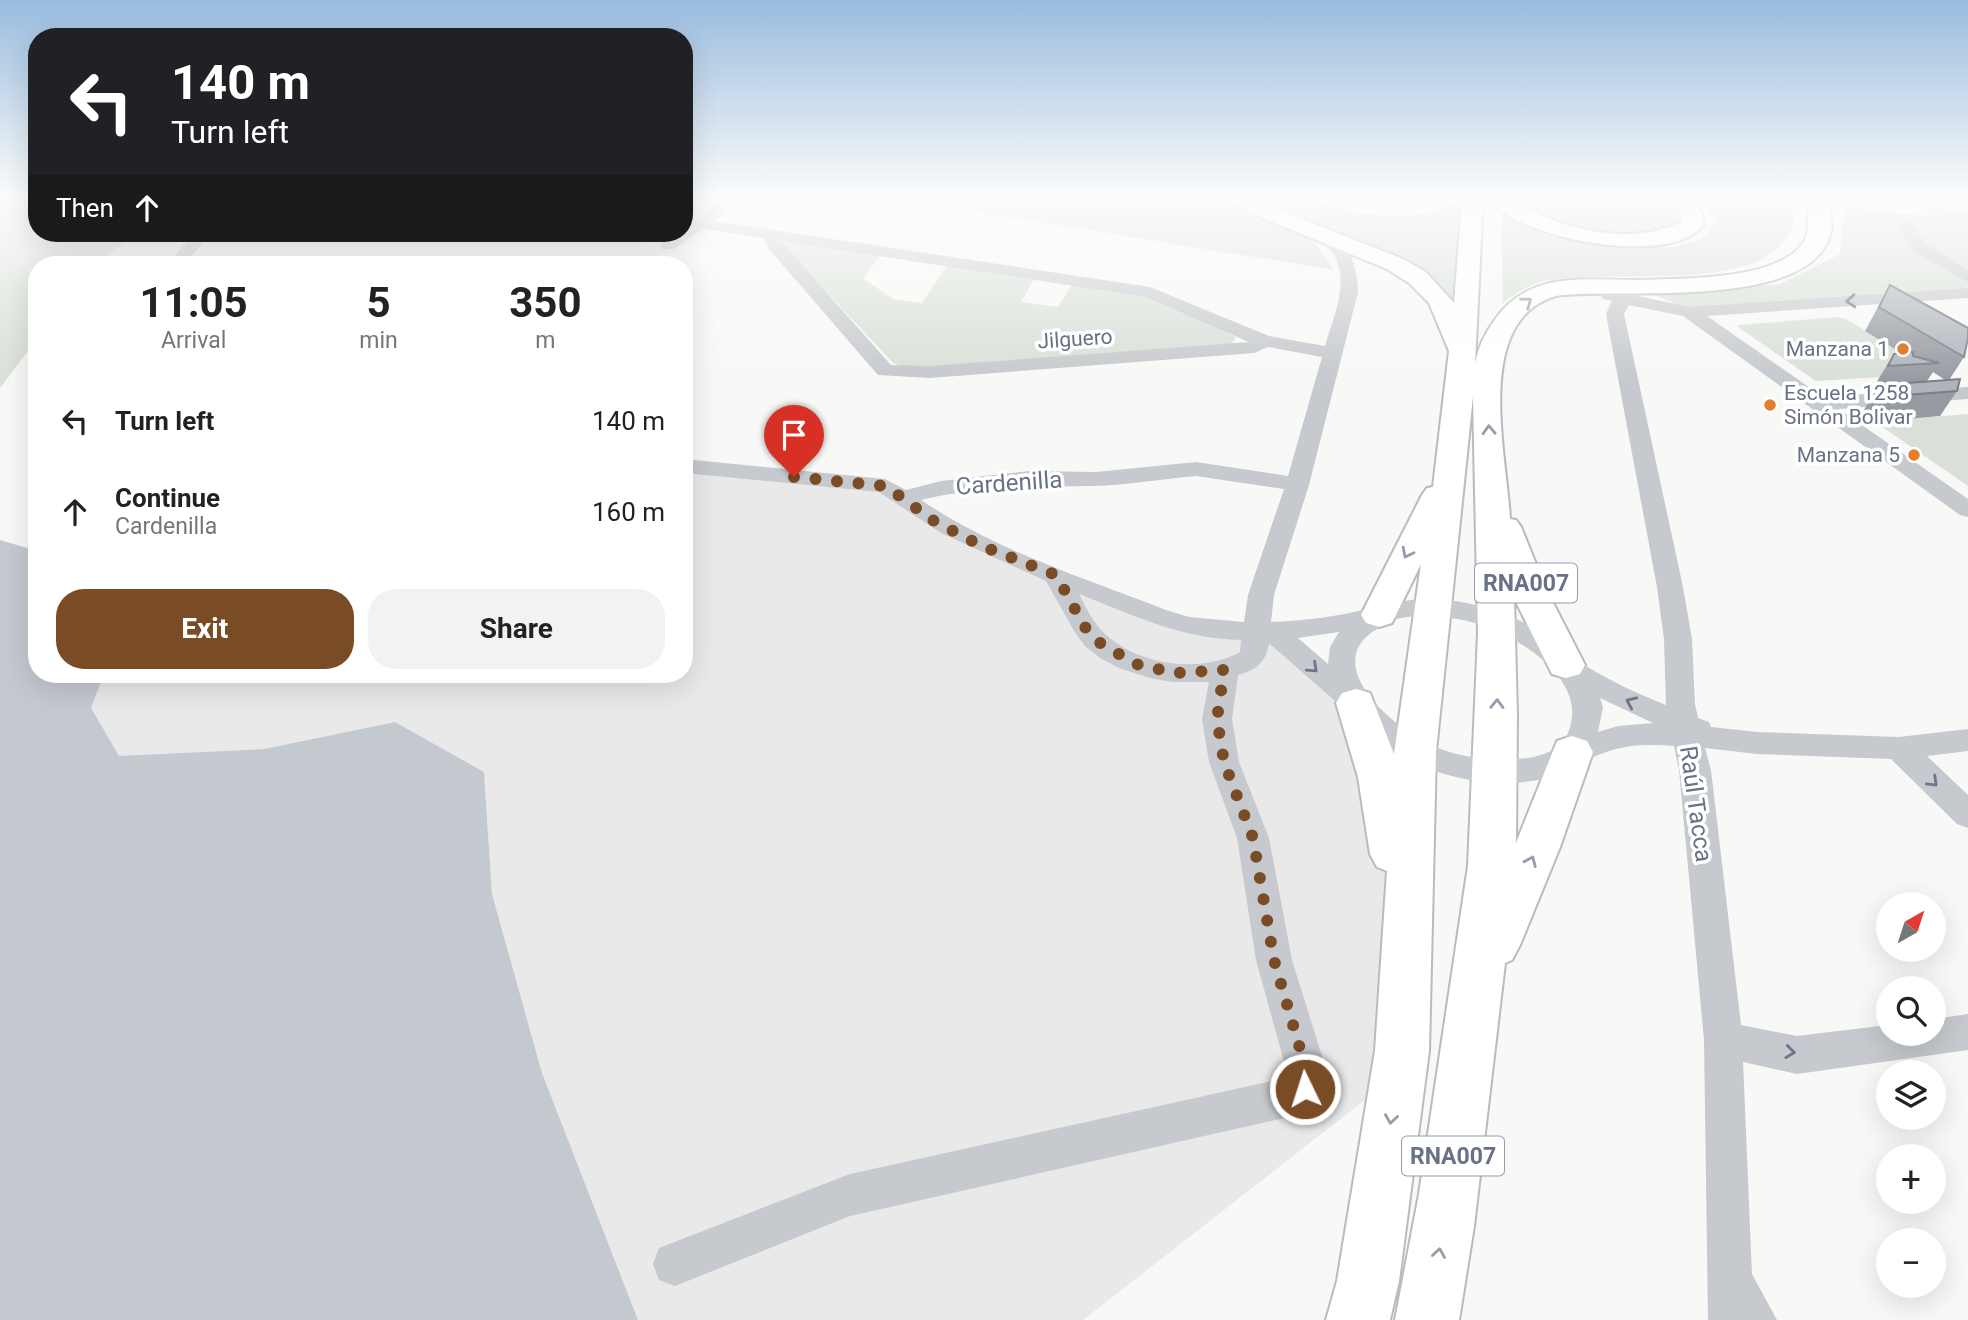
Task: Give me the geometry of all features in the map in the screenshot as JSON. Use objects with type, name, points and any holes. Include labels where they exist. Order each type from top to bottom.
[{"type":"highway","points":[[1382,259],[1409,271],[1437,295],[1452,323],[1476,355],[1530,299],[1557,290],[1584,287],[1631,293],[1728,281],[1781,270],[1800,259]]},
{"type":"highway","name":"RNA007","points":[[1427,1320],[1456,1138],[1490,887],[1496,772],[1498,621],[1493,499],[1488,426],[1476,355],[1470,259]]},
{"type":"highway","name":"RNA007","points":[[1358,1320],[1367,1281],[1402,1051],[1415,751],[1450,471],[1476,355],[1485,259]]},
{"type":"highway","name":"RNA007","points":[[1380,615],[1403,562],[1450,471]]},
{"type":"highway","name":"RNA007","points":[[1493,499],[1529,591],[1566,665]]},
{"type":"highway","name":"RNA007","points":[[1356,704],[1377,762],[1388,814],[1405,965]]},
{"type":"highway","name":"RNA007","points":[[1475,992],[1537,847],[1572,752]]},
{"type":"street","name":"Jilguero","points":[[786,259],[885,370],[930,372],[1077,362],[1254,347],[1265,341]]},
{"type":"street","points":[[938,259],[1150,292],[1265,341],[1334,353]]},
{"type":"street","points":[[1056,575],[1085,627],[1097,641],[1151,669],[1175,673],[1224,670],[1244,664],[1253,657],[1265,631],[1261,595],[1297,485],[1349,292],[1345,259]]},
{"type":"street","points":[[1938,259],[1968,277]]},
{"type":"street","points":[[1347,262],[1388,261]]},
{"type":"street","points":[[1631,293],[1689,312],[1968,510]]},
{"type":"street","name":"Raúl Tacca","points":[[1631,293],[1616,308],[1615,314],[1670,587],[1678,639],[1679,704],[1696,732],[1695,770],[1723,1040],[1731,1301]]},
{"type":"street","points":[[1689,312],[1968,293]]},
{"type":"street","points":[[1818,404],[1968,393]]},
{"type":"street","points":[[693,467],[886,486],[934,521],[982,546],[1177,623],[1265,631],[1315,630],[1404,609],[1433,607],[1465,611],[1498,621],[1535,640],[1566,665],[1630,702],[1696,732]]},
{"type":"street","name":"Cardenilla","points":[[902,498],[941,488],[1030,478],[1096,479],[1196,469],[1297,485]]},
{"type":"street","points":[[1356,704],[1342,676],[1343,650],[1356,629],[1380,615]]},
{"type":"street","points":[[1265,631],[1356,704],[1377,726],[1415,751],[1445,762],[1496,772],[1526,771],[1552,764],[1572,752],[1618,737],[1642,733],[1696,732],[1757,743],[1899,748],[1968,740]]},
{"type":"street","points":[[1566,665],[1582,688],[1590,711],[1586,734],[1572,752]]},
{"type":"street","points":[[675,1264],[850,1195],[1298,1095],[1305,1089],[1306,1069],[1274,960],[1253,838],[1224,762],[1217,719],[1224,670]]},
{"type":"street","points":[[1899,748],[1968,815]]},
{"type":"street","points":[[1723,1040],[1797,1055],[1968,1032]]},
{"type":"street","points":[[1731,1301],[1754,1320]]},
{"type":"shaded area","points":[[0,259],[28,259],[28,351],[0,388]]},
{"type":"shaded area","points":[[796,259],[878,259],[863,278],[893,299],[922,303],[948,264],[1035,277],[1021,302],[1058,307],[1073,283],[1157,298],[1236,337],[1231,345],[907,368],[893,363]]},
{"type":"shaded area","points":[[1264,259],[1326,259],[1334,270]]},
{"type":"shaded area","points":[[1388,259],[1456,259],[1454,311],[1429,277]]},
{"type":"shaded area","points":[[1502,259],[1764,259],[1706,273],[1548,280],[1528,287],[1503,303]]},
{"type":"shaded area","points":[[1831,259],[1968,259],[1968,289],[1686,309],[1655,295],[1780,284]]},
{"type":"shaded area","points":[[1838,317],[1846,319],[1932,372],[1816,381],[1738,327]]},
{"type":"shaded area","points":[[1968,414],[1968,486],[1878,424],[1880,421]]},
{"type":"shaded area","points":[[693,467],[885,486],[934,521],[1177,623],[1257,630],[1356,703],[1381,781],[1397,1075],[1083,1320],[638,1320],[542,1073],[492,894],[484,772],[395,722],[264,749],[119,757],[91,708],[101,683],[693,683]]},
{"type":"shaded area","points":[[0,540],[28,548],[28,683],[101,683],[91,708],[119,756],[264,749],[395,722],[484,772],[492,894],[542,1073],[638,1320],[0,1320]]},
{"type":"building","points":[[1890,285],[1968,328],[1964,357],[1879,307]]},
{"type":"building","points":[[1913,352],[1913,356],[1939,363],[1888,366],[1894,354]]},
{"type":"building","points":[[1960,379],[1957,391],[1879,397],[1875,395],[1880,385]]},
{"type":"place","name":"Manzana 1","points":[[1903,349]]},
{"type":"place","name":"Escuela 1258 Simón Bolivar","points":[[1770,405]]},
{"type":"place","name":"Manzana 5","points":[[1914,455]]},
{"type":"route","points":[[794,477],[886,486],[934,521],[982,546],[1056,575],[1085,627],[1097,641],[1136,664],[1175,673],[1224,670],[1217,719],[1224,762],[1253,838],[1274,960],[1306,1069],[1305,1089]]}]
